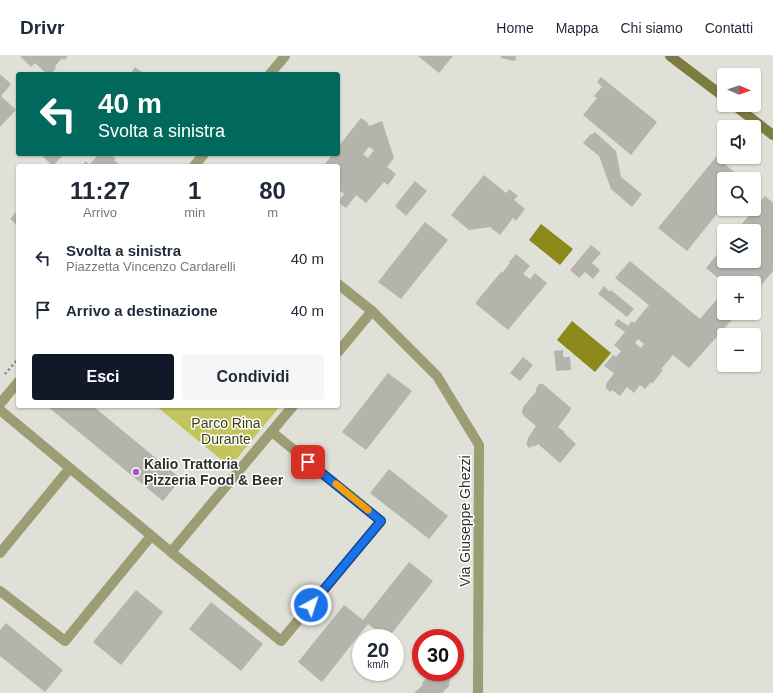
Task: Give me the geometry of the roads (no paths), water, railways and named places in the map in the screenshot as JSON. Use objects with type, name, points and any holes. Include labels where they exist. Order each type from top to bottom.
[{"type":"street","points":[[272,72],[285,56]]},
{"type":"street","points":[[670,56],[717,93]]},
{"type":"street","points":[[743,112],[773,135]]},
{"type":"street","points":[[196,164],[202,156]]},
{"type":"street","name":"Via Giuseppe Ghezzi","points":[[340,286],[372,311],[437,376],[479,445],[478,693]]},
{"type":"street","points":[[340,350],[372,311]]},
{"type":"street","points":[[0,404],[16,384]]},
{"type":"street","points":[[171,552],[291,408]]},
{"type":"street","points":[[0,410],[151,536],[281,641],[381,521],[272,432]]},
{"type":"street","points":[[0,553],[70,468]]},
{"type":"street","points":[[0,591],[65,641],[151,536]]},
{"type":"place","name":"Kalio Trattoria Pizzeria Food & Beer","points":[[136,472]]},
{"type":"park label","name":"Parco Rina Durante","points":[[226,432]]}]
